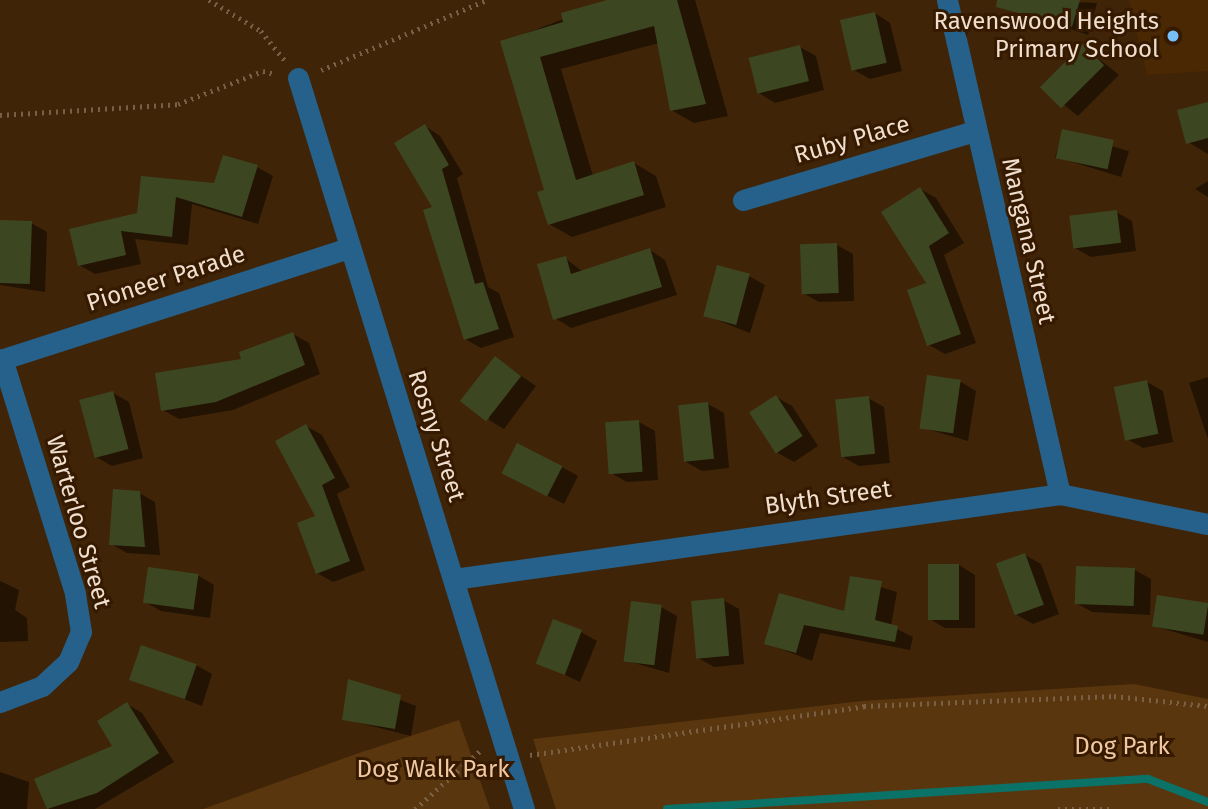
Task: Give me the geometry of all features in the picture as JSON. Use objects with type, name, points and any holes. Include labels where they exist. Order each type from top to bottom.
[{"type":"street","name":"Mangana Street","points":[[947,0],[1060,494]]},
{"type":"street","name":"Rosny Street","points":[[298,78],[348,248],[524,809]]},
{"type":"street","name":"Ruby Place","points":[[743,200],[975,131]]},
{"type":"street","name":"Pioneer Parade","points":[[1,359],[348,248]]},
{"type":"street","name":"Warterloo Street","points":[[0,702],[42,686],[68,662],[81,632],[75,593],[1,359]]},
{"type":"street","name":"Blyth Street","points":[[454,579],[1060,494],[1208,524]]},
{"type":"path","points":[[209,0],[261,31],[298,78]]},
{"type":"path","points":[[0,115],[178,104],[262,71],[298,78],[487,0]]},
{"type":"path","points":[[508,759],[864,706],[1114,696],[1208,706]]},
{"type":"path","points":[[415,809],[500,735]]},
{"type":"path","points":[[1058,809],[1111,809]]},
{"type":"shaded area","name":"Ravenswood Heights Primary School","points":[[1129,0],[1208,0],[1208,71],[1147,75]]},
{"type":"green space","name":"Dog Park","points":[[1134,684],[1208,699],[1208,809],[556,809],[533,739],[862,701]]},
{"type":"green space","name":"Dog Walk Park","points":[[459,720],[490,809],[203,809],[356,754]]},
{"type":"building","points":[[607,0],[677,0],[706,104],[670,111],[654,26],[540,57],[576,180],[634,161],[644,195],[548,225],[537,192],[544,190],[500,41],[563,22],[561,13]]},
{"type":"building","points":[[997,0],[1080,0],[1072,27],[996,7]]},
{"type":"building","points":[[875,12],[887,63],[852,71],[840,20]]},
{"type":"building","points":[[1083,44],[1104,65],[1061,108],[1040,87]]},
{"type":"building","points":[[800,45],[809,81],[758,94],[749,58]]},
{"type":"building","points":[[1208,102],[1208,138],[1186,144],[1177,110]]},
{"type":"building","points":[[425,124],[449,165],[442,169],[475,284],[483,282],[499,329],[464,340],[423,210],[432,207],[394,143]]},
{"type":"building","points":[[1062,129],[1114,140],[1108,169],[1056,158]]},
{"type":"building","points":[[223,155],[258,165],[242,217],[176,197],[172,237],[121,231],[126,255],[78,266],[69,229],[137,213],[141,176],[214,183]]},
{"type":"building","points":[[920,187],[949,233],[929,246],[961,334],[927,346],[907,290],[926,283],[881,212]]},
{"type":"building","points":[[1117,210],[1121,243],[1073,249],[1069,216]]},
{"type":"building","points":[[0,220],[32,221],[30,284],[0,283]]},
{"type":"building","points":[[837,243],[839,293],[802,294],[800,244]]},
{"type":"building","points":[[650,248],[662,287],[553,320],[537,264],[566,256],[571,274]]},
{"type":"building","points":[[717,265],[750,274],[736,325],[703,316]]},
{"type":"building","points":[[293,332],[305,365],[216,402],[161,411],[155,373],[241,359],[239,352]]},
{"type":"building","points":[[495,356],[521,376],[486,421],[460,401]]},
{"type":"building","points":[[927,375],[961,380],[953,433],[919,428]]},
{"type":"building","points":[[1147,380],[1158,434],[1125,441],[1114,387]]},
{"type":"building","points":[[113,391],[129,449],[95,458],[79,400]]},
{"type":"building","points":[[776,395],[803,436],[776,454],[749,412]]},
{"type":"building","points":[[869,396],[875,454],[841,457],[835,400]]},
{"type":"building","points":[[708,402],[714,459],[684,462],[678,405]]},
{"type":"building","points":[[639,420],[643,472],[609,474],[605,422]]},
{"type":"building","points":[[306,424],[335,478],[322,485],[350,561],[316,574],[297,523],[315,516],[275,441]]},
{"type":"building","points":[[517,443],[562,466],[547,496],[502,473]]},
{"type":"building","points":[[113,489],[140,491],[145,547],[109,545]]},
{"type":"building","points":[[1025,553],[1044,605],[1015,615],[996,564]]},
{"type":"building","points":[[928,564],[959,564],[959,620],[928,620]]},
{"type":"building","points":[[1076,566],[1135,568],[1134,606],[1075,604]]},
{"type":"building","points":[[148,567],[199,574],[193,610],[143,603]]},
{"type":"building","points":[[850,576],[882,581],[875,620],[898,626],[895,642],[804,625],[796,653],[764,644],[779,593],[844,611]]},
{"type":"building","points":[[1157,595],[1208,603],[1203,635],[1152,627]]},
{"type":"building","points":[[724,598],[729,656],[696,659],[691,601]]},
{"type":"building","points":[[631,601],[662,605],[654,665],[624,662]]},
{"type":"building","points":[[553,619],[582,630],[565,675],[536,664]]},
{"type":"building","points":[[141,645],[197,664],[185,699],[129,680]]},
{"type":"building","points":[[348,679],[401,695],[395,729],[342,720]]},
{"type":"building","points":[[127,702],[159,753],[97,793],[47,809],[34,779],[112,746],[97,721]]},
{"type":"waterway","points":[[667,809],[1148,779],[1208,802]]},
{"type":"place","name":"Ravenswood Heights Primary School","points":[[1173,36]]}]
